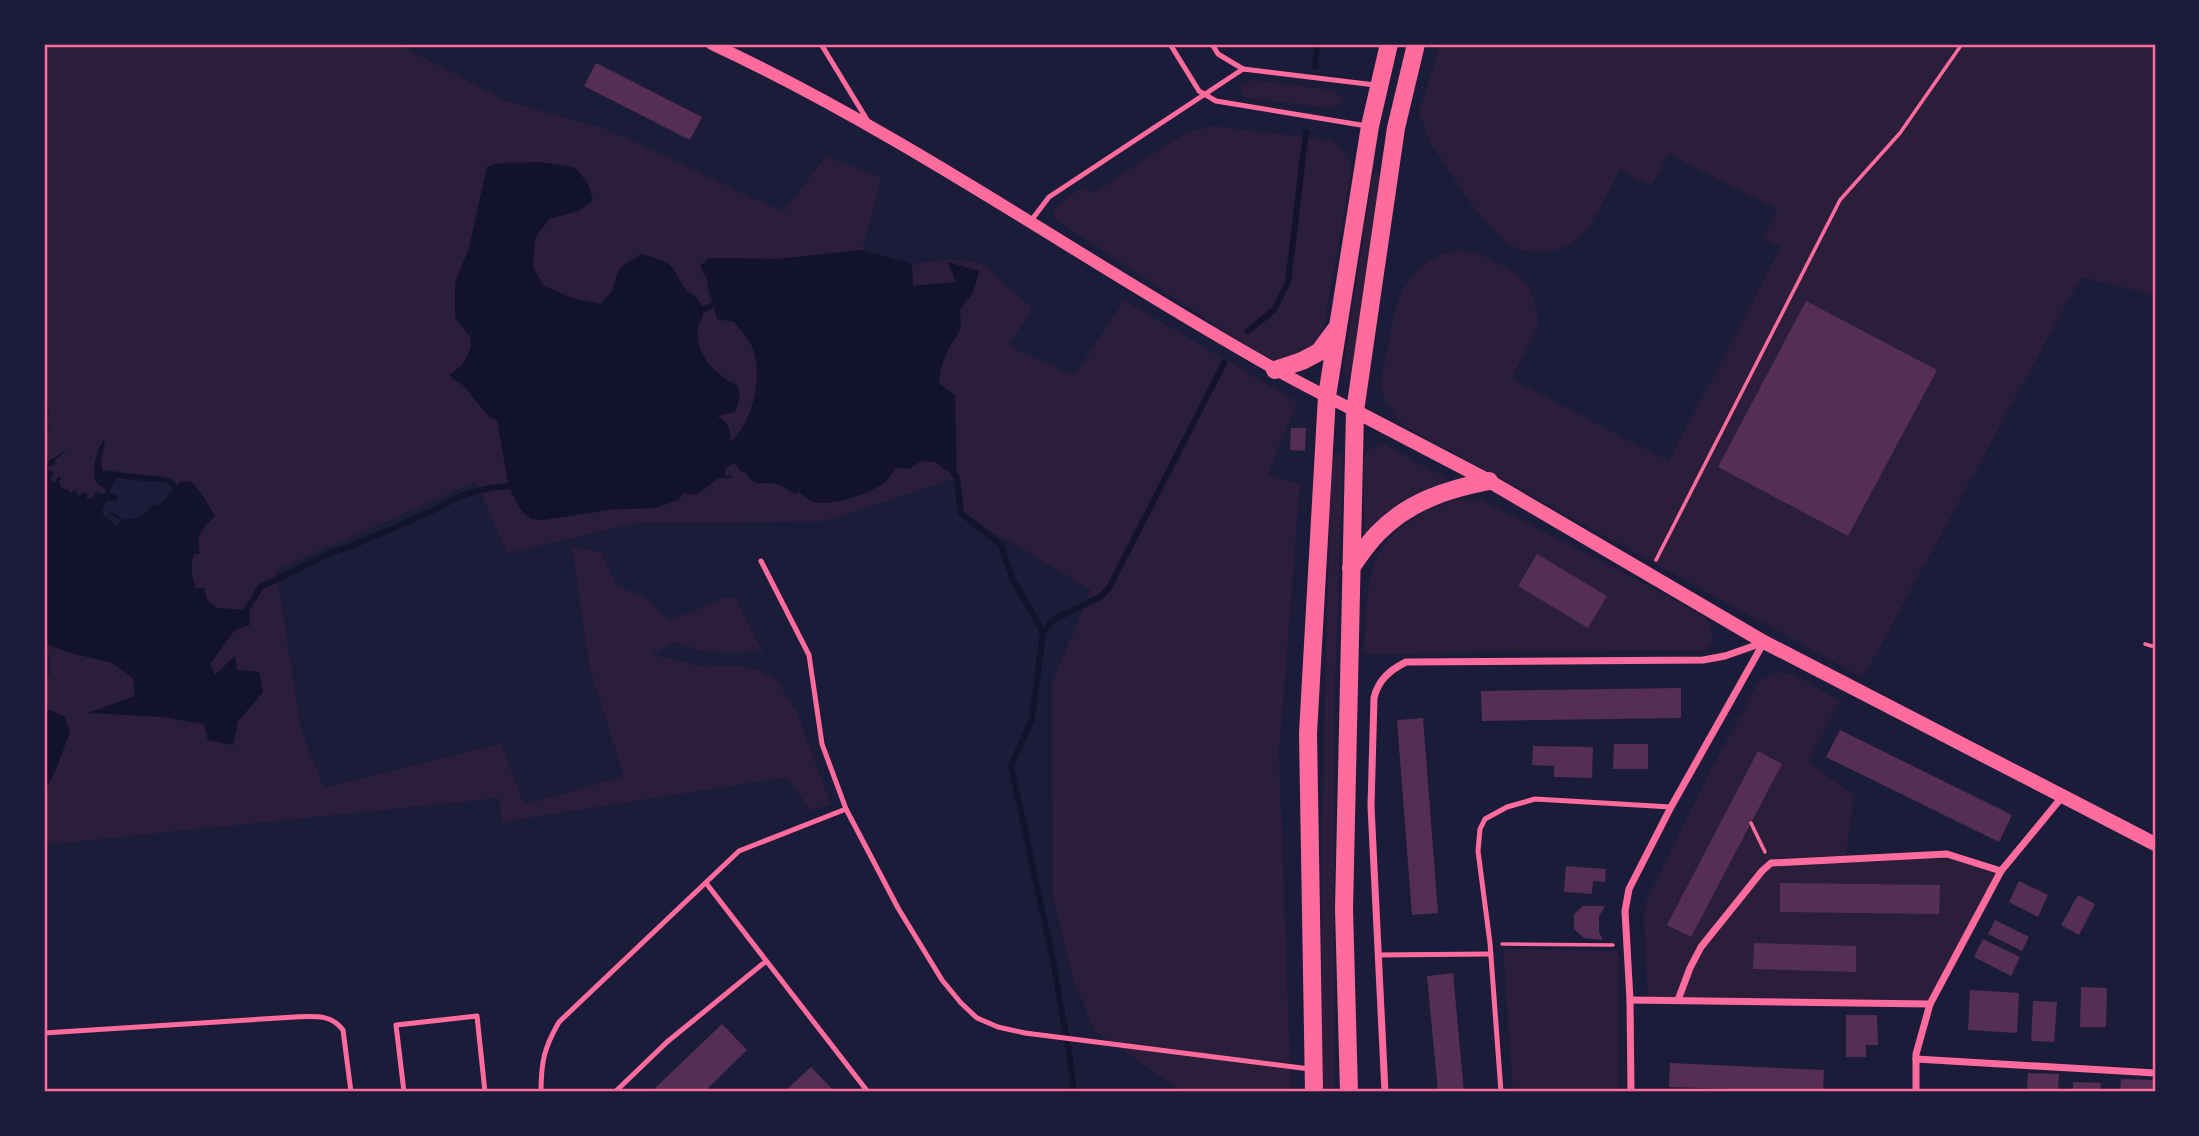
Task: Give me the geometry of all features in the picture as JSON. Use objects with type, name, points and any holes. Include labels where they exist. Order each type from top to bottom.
[{"type":"highway","points":[[1314,1092],[1308,733],[1327,396],[1370,126],[1389,44]]},
{"type":"highway","points":[[1349,1092],[1344,909],[1355,411],[1396,128],[1416,44]]},
{"type":"highway","points":[[1378,85],[1404,89]]},
{"type":"highway","points":[[1370,126],[1396,128]]},
{"type":"highway","points":[[1276,370],[1319,352],[1338,326]]},
{"type":"highway","points":[[1351,568],[1378,533],[1407,511],[1431,496],[1489,481]]},
{"type":"main road","points":[[1355,411],[1489,481],[1764,642],[2155,844]]},
{"type":"street","points":[[712,44],[781,76],[871,125],[1276,370],[1355,411]]},
{"type":"street","points":[[1631,1092],[1625,911],[1629,890],[1671,807],[1764,642]]},
{"type":"street","points":[[1385,1092],[1371,806],[1374,698],[1383,678],[1393,668],[1406,662],[1703,660],[1725,656],[1764,642]]},
{"type":"street","points":[[1916,1092],[1916,1059],[1930,1004],[2001,872],[2062,797]]},
{"type":"street","points":[[1678,1000],[1701,947],[1771,863],[1947,854],[2001,872]]},
{"type":"street","points":[[1630,1000],[1930,1004]]},
{"type":"street","points":[[1916,1059],[2155,1073]]},
{"type":"lane","points":[[821,44],[871,125]]},
{"type":"lane","points":[[1170,44],[1204,95],[1216,101],[1370,126]]},
{"type":"lane","points":[[1212,44],[1219,54],[1243,69],[1378,85]]},
{"type":"lane","points":[[1030,222],[1049,197],[1243,69]]},
{"type":"lane","points":[[761,561],[809,655],[822,744],[846,809],[898,908],[942,980],[977,1018],[998,1027],[1053,1037],[1314,1070]]},
{"type":"lane","points":[[1501,1092],[1489,943],[1478,851],[1480,829],[1485,819],[1495,812],[1535,799],[1671,807]]},
{"type":"lane","points":[[541,1092],[541,1067],[546,1045],[559,1022],[739,850],[846,809]]},
{"type":"lane","points":[[706,883],[868,1092]]},
{"type":"lane","points":[[1378,956],[1490,954]]},
{"type":"lane","points":[[615,1092],[667,1042],[765,962]]},
{"type":"lane","points":[[404,1092],[396,1025],[477,1016],[485,1092]]},
{"type":"lane","points":[[44,1033],[327,1017],[343,1030],[351,1092]]},
{"type":"path","points":[[1648,574],[1840,200],[1900,133],[1962,44]]},
{"type":"path","points":[[2145,644],[2155,646]]},
{"type":"path","points":[[1751,823],[1771,863]]},
{"type":"path","points":[[1489,943],[1627,945]]},
{"type":"shaded area","points":[[44,44],[398,44],[506,101],[609,130],[783,212],[826,156],[882,178],[862,250],[777,259],[709,258],[707,282],[710,300],[718,311],[734,322],[745,335],[755,355],[757,368],[751,409],[730,443],[716,416],[729,412],[727,380],[711,366],[701,351],[698,334],[703,313],[697,297],[686,291],[672,267],[619,269],[612,291],[601,304],[571,298],[550,290],[538,279],[535,271],[535,240],[544,223],[551,218],[578,211],[576,168],[531,162],[487,167],[469,248],[455,283],[464,330],[471,338],[470,349],[463,363],[451,373],[452,379],[463,385],[497,420],[509,487],[520,509],[543,520],[603,510],[655,508],[679,500],[683,493],[696,495],[719,478],[731,478],[730,475],[725,476],[725,470],[733,463],[739,470],[745,471],[755,483],[778,484],[796,494],[799,489],[807,498],[819,503],[839,501],[872,490],[886,481],[896,467],[909,469],[921,461],[936,462],[945,471],[945,390],[939,383],[940,376],[946,354],[960,330],[959,310],[973,293],[949,263],[956,283],[912,286],[912,264],[952,259],[981,263],[1032,308],[1009,346],[1074,376],[1124,300],[1297,402],[1268,474],[1300,484],[1279,753],[1291,1092],[1181,1091],[1095,1031],[1073,980],[1053,897],[1052,683],[1091,590],[961,513],[957,478],[825,521],[637,523],[507,553],[476,482],[276,570],[301,729],[324,788],[501,743],[524,805],[624,776],[590,669],[572,547],[600,552],[616,585],[647,599],[669,621],[724,598],[735,598],[763,652],[707,651],[675,641],[652,654],[703,667],[734,665],[757,670],[778,681],[798,715],[831,805],[810,810],[788,777],[502,822],[499,798],[44,845],[44,793],[70,731],[53,711],[44,708],[44,683],[51,673],[51,655],[44,655],[44,643],[113,663],[133,678],[135,696],[91,713],[163,717],[204,724],[208,740],[233,745],[238,721],[263,692],[237,670],[235,657],[214,676],[210,664],[247,610],[217,608],[207,600],[204,589],[196,588],[192,566],[202,530],[179,487],[171,479],[102,471],[104,440],[97,454],[94,472],[97,482],[106,490],[105,494],[96,491],[93,497],[85,500],[76,492],[64,489],[59,483],[61,478],[54,484],[47,467],[67,450],[44,467],[44,427],[52,428],[47,423],[47,418],[52,413],[44,401]]},
{"type":"shaded area","points":[[1440,44],[2155,44],[2155,295],[2081,277],[1863,678],[1403,425],[1394,414],[1384,397],[1382,380],[1394,315],[1401,295],[1419,269],[1434,258],[1451,252],[1471,252],[1489,258],[1516,274],[1527,286],[1535,304],[1537,327],[1511,379],[1669,461],[1781,247],[1763,237],[1777,209],[1669,154],[1651,186],[1620,170],[1591,224],[1572,243],[1548,253],[1521,250],[1507,244],[1474,208],[1431,144],[1419,113]]},
{"type":"shaded area","points":[[1252,80],[1333,90],[1347,101],[1332,108],[1245,98],[1239,86]]},
{"type":"shaded area","points":[[1214,126],[1332,141],[1346,154],[1352,168],[1322,337],[1309,350],[1274,363],[1056,220],[1053,214],[1057,206],[1081,188],[1094,193],[1187,132]]},
{"type":"shaded area","points":[[540,162],[576,168],[588,184],[593,200],[578,211],[549,219],[535,238],[533,267],[543,285],[571,298],[601,304],[612,291],[619,269],[641,254],[671,266],[685,289],[703,308],[698,338],[703,356],[714,370],[738,386],[740,397],[735,412],[717,416],[729,427],[731,442],[751,410],[757,368],[751,344],[745,335],[734,322],[717,319],[700,266],[709,258],[777,259],[862,250],[912,264],[913,286],[956,282],[948,262],[979,271],[973,293],[959,310],[960,330],[945,357],[939,383],[955,395],[957,478],[936,462],[921,461],[909,469],[896,467],[886,481],[861,494],[839,501],[819,503],[807,498],[799,489],[796,494],[778,484],[755,482],[733,463],[725,470],[725,476],[732,475],[731,478],[719,478],[696,495],[683,493],[679,499],[655,508],[615,509],[543,520],[531,519],[520,509],[509,487],[497,420],[490,418],[463,385],[449,375],[463,365],[471,348],[471,338],[455,318],[455,283],[469,248],[487,167],[495,164]]},
{"type":"shaded area","points":[[1376,172],[1381,177],[1352,372],[1347,377],[1343,372],[1372,176]]},
{"type":"shaded area","points":[[105,439],[101,464],[103,471],[163,477],[171,479],[178,486],[179,482],[190,481],[202,494],[215,516],[199,536],[200,554],[194,554],[192,563],[194,584],[196,588],[204,588],[207,600],[217,608],[248,610],[250,625],[235,630],[210,664],[215,675],[235,656],[237,670],[259,672],[263,692],[238,721],[233,745],[208,740],[204,724],[163,717],[88,713],[135,696],[133,678],[113,663],[44,643],[45,463],[67,450],[54,461],[56,464],[47,467],[50,473],[52,469],[54,474],[50,477],[54,484],[58,477],[61,477],[59,483],[62,489],[68,489],[70,493],[77,489],[78,496],[84,492],[88,495],[86,500],[93,497],[96,491],[104,494],[106,490],[97,483],[94,473]],"holes":[[[119,477],[166,482],[174,490],[170,491],[164,501],[153,505],[141,517],[123,520],[116,513],[107,513],[120,520],[117,526],[103,515],[102,511],[107,501],[116,501],[118,496],[110,493],[113,483]]]},
{"type":"shaded area","points":[[1378,444],[1384,444],[1450,480],[1402,501],[1382,517],[1364,537],[1364,458],[1367,451]]},
{"type":"shaded area","points":[[1338,453],[1343,456],[1334,712],[1334,1092],[1323,1092],[1322,854],[1325,694],[1332,456]]},
{"type":"shaded area","points":[[1455,500],[1481,500],[1657,590],[1708,619],[1713,639],[1706,650],[1364,654],[1367,599],[1377,557],[1388,540],[1403,525],[1425,512]]},
{"type":"shaded area","points":[[1783,672],[1795,675],[1840,701],[1808,762],[1854,795],[1846,858],[1947,854],[2001,871],[1930,1004],[1648,999],[1644,917],[1646,902],[1711,770],[1759,681]]},
{"type":"shaded area","points":[[44,708],[64,716],[70,731],[44,793]]},
{"type":"shaded area","points":[[1503,949],[1618,951],[1618,1092],[1513,1092]]},
{"type":"building","points":[[596,63],[702,117],[690,140],[584,86]]},
{"type":"building","points":[[1806,301],[1937,370],[1848,536],[1718,467]]},
{"type":"building","points":[[1291,428],[1306,428],[1305,451],[1290,450]]},
{"type":"building","points":[[1537,554],[1607,596],[1588,628],[1518,586]]},
{"type":"building","points":[[1681,688],[1681,718],[1482,721],[1481,691]]},
{"type":"building","points":[[1423,718],[1438,913],[1412,915],[1397,720]]},
{"type":"building","points":[[1840,730],[2012,815],[1999,842],[1826,757]]},
{"type":"building","points":[[1614,744],[1648,744],[1648,769],[1613,769]]},
{"type":"building","points":[[1533,746],[1593,747],[1592,778],[1554,777],[1554,766],[1532,765]]},
{"type":"building","points":[[1758,751],[1782,764],[1691,937],[1667,925]]},
{"type":"building","points":[[1566,866],[1606,869],[1605,882],[1593,881],[1592,894],[1564,892]]},
{"type":"building","points":[[2019,881],[2048,895],[2038,917],[2009,902]]},
{"type":"building","points":[[1780,883],[1940,885],[1939,914],[1780,912]]},
{"type":"building","points":[[2078,895],[2095,904],[2079,935],[2061,925]]},
{"type":"building","points":[[1583,906],[1605,906],[1599,916],[1599,933],[1603,940],[1584,938],[1574,929],[1574,914]]},
{"type":"building","points":[[1995,920],[2029,937],[2022,951],[1988,934]]},
{"type":"building","points":[[1983,939],[2020,957],[2011,976],[1974,957]]},
{"type":"building","points":[[1754,943],[1856,946],[1856,972],[1753,969]]},
{"type":"building","points":[[1453,973],[1464,1092],[1438,1092],[1427,976]]},
{"type":"building","points":[[2081,987],[2107,988],[2106,1027],[2080,1027]]},
{"type":"building","points":[[1970,990],[2019,993],[2017,1033],[1968,1030]]},
{"type":"building","points":[[2033,1001],[2057,1002],[2054,1042],[2031,1041]]},
{"type":"building","points":[[1846,1015],[1877,1015],[1878,1045],[1866,1045],[1866,1057],[1846,1057]]},
{"type":"building","points":[[722,1024],[747,1050],[704,1092],[651,1092]]},
{"type":"building","points":[[1670,1063],[1824,1070],[1823,1092],[1669,1087]]},
{"type":"building","points":[[811,1067],[835,1092],[784,1092]]},
{"type":"building","points":[[2028,1073],[2059,1074],[2058,1092],[2027,1092]]},
{"type":"building","points":[[2121,1079],[2155,1080],[2155,1092],[2120,1092]]},
{"type":"building","points":[[2073,1082],[2101,1083],[2100,1092],[2073,1092]]},
{"type":"waterway","points":[[1315,67],[1317,44]]},
{"type":"waterway","points":[[1248,331],[1274,310],[1288,282],[1306,132]]},
{"type":"waterway","points":[[696,312],[719,303]]},
{"type":"waterway","points":[[1043,632],[1055,619],[1100,597],[1109,588],[1224,363]]},
{"type":"waterway","points":[[953,472],[957,478],[961,513],[1001,545],[1013,580],[1043,632],[1032,719],[1011,766],[1053,961],[1072,1070],[1073,1092]]},
{"type":"waterway","points":[[242,614],[261,587],[335,551],[352,546],[468,494],[497,487],[516,486]]}]
